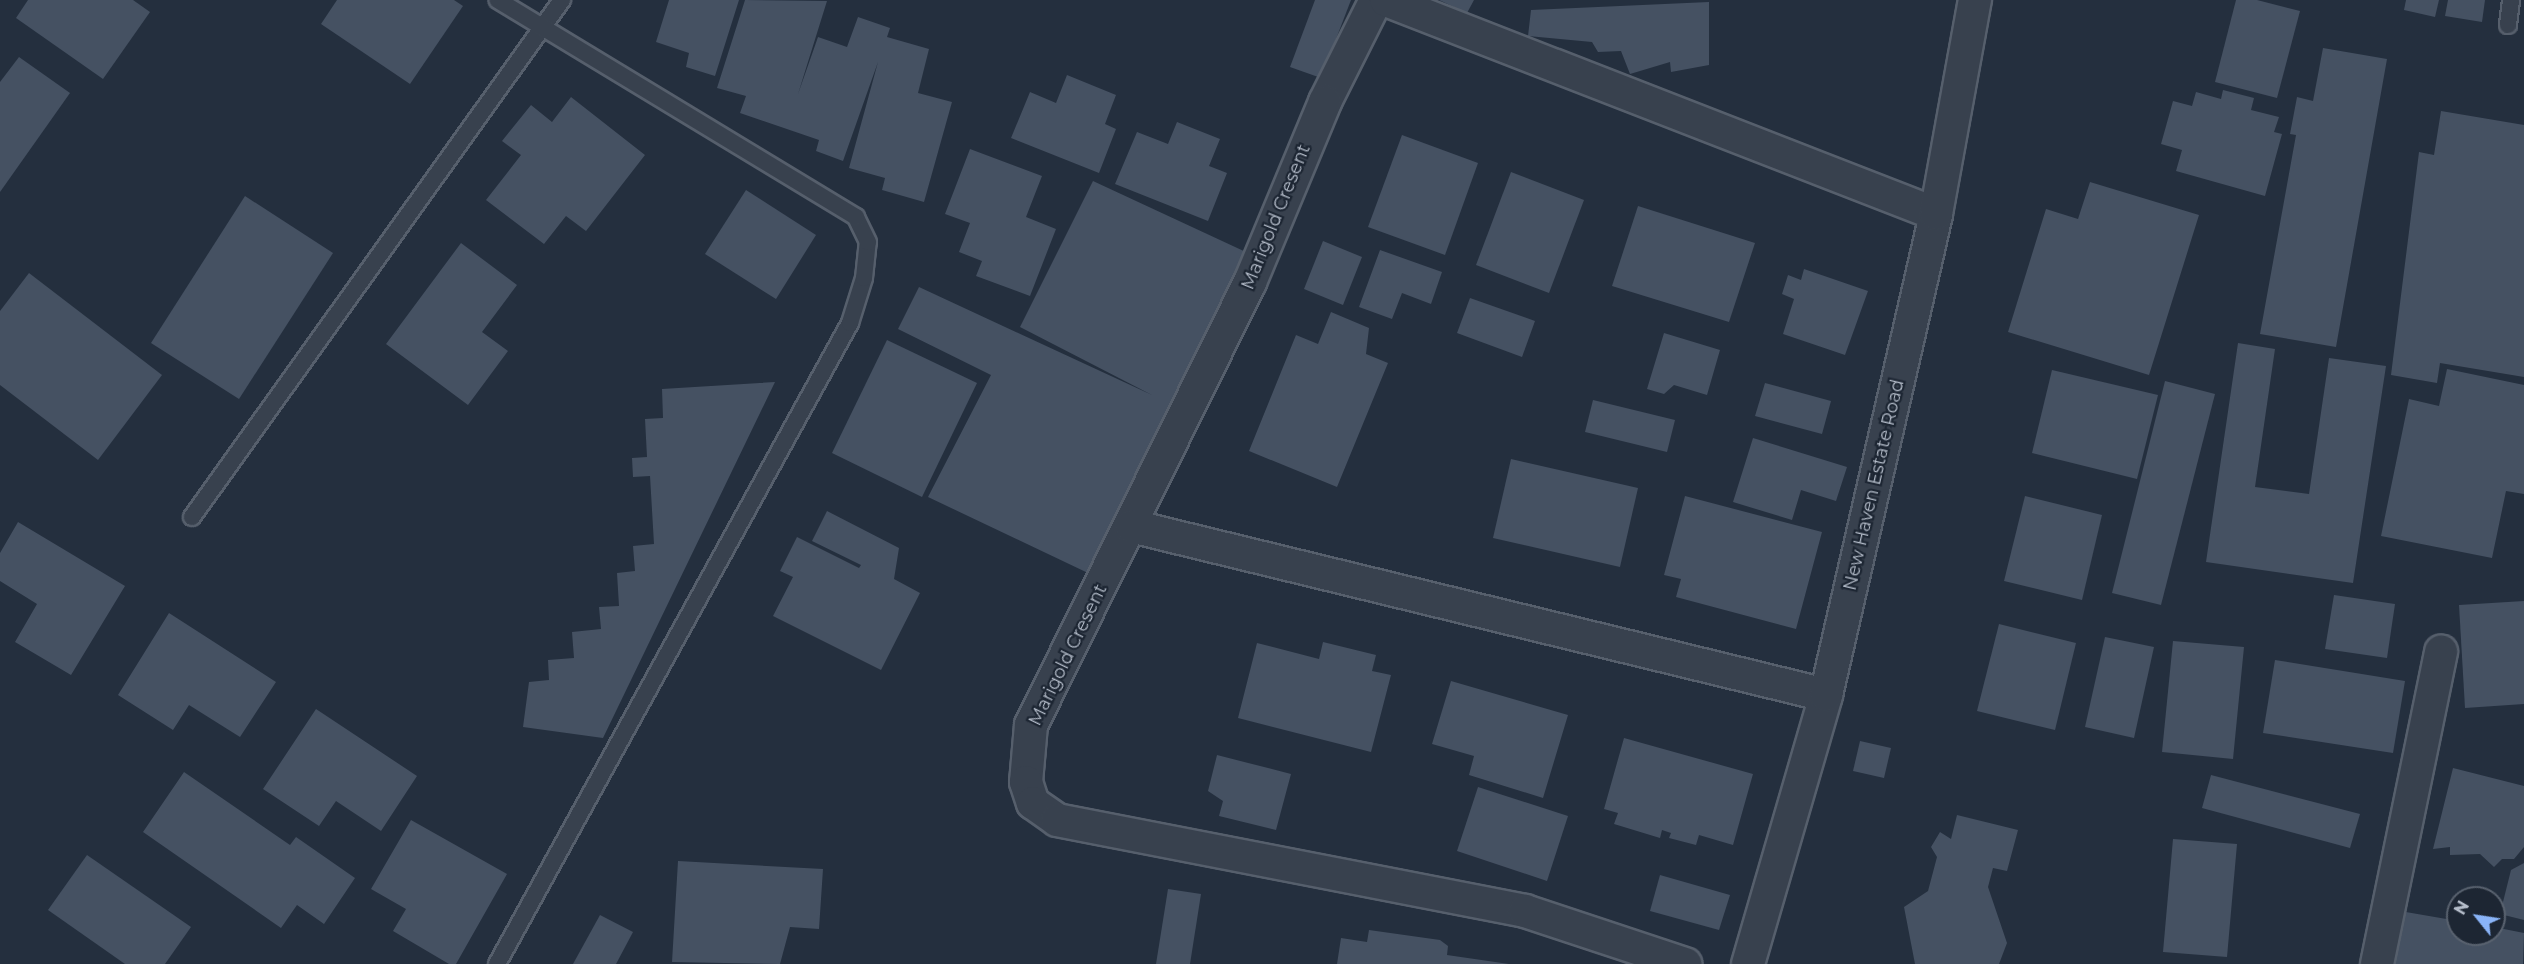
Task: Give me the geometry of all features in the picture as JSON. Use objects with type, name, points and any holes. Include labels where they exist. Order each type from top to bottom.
[{"type":"street","name":"Marigold Cresent","points":[[1376,0],[1311,132],[1250,282],[1031,725],[1026,782],[1033,803],[1057,820],[1525,911],[1685,964]]},
{"type":"street","points":[[1386,0],[1936,214]]},
{"type":"street","name":"New Haven Estate Road","points":[[1748,964],[1826,695],[1936,214],[1975,0]]},
{"type":"street","points":[[1131,526],[1826,695]]},
{"type":"street","points":[[2377,964],[2441,651]]},
{"type":"lane","points":[[497,964],[850,323],[864,278],[868,242],[856,217],[498,0]]},
{"type":"lane","points":[[192,517],[562,0]]},
{"type":"lane","points":[[2508,25],[2511,0]]},
{"type":"building","points":[[28,0],[133,0],[150,12],[103,79],[16,18]]},
{"type":"building","points":[[337,0],[454,0],[463,6],[410,84],[321,24]]},
{"type":"building","points":[[669,0],[739,0],[715,76],[686,67],[689,53],[656,42]]},
{"type":"building","points":[[745,0],[827,1],[798,94],[818,37],[847,47],[858,17],[890,28],[887,37],[929,49],[918,93],[952,102],[924,202],[882,190],[885,178],[849,168],[878,62],[843,161],[816,151],[819,140],[740,113],[746,96],[717,88]]},
{"type":"building","points":[[1315,0],[1351,0],[1321,78],[1290,67]]},
{"type":"building","points":[[1439,0],[1474,0],[1467,13]]},
{"type":"building","points":[[2236,0],[2257,0],[2300,11],[2277,98],[2215,82]]},
{"type":"building","points":[[2406,0],[2439,0],[2435,17],[2404,10]]},
{"type":"building","points":[[2448,0],[2485,0],[2482,22],[2445,16]]},
{"type":"building","points":[[1709,2],[1709,65],[1671,72],[1670,62],[1630,74],[1621,51],[1598,52],[1592,42],[1528,36],[1531,10]]},
{"type":"building","points":[[2323,48],[2387,59],[2336,347],[2260,334],[2296,135],[2290,134],[2297,97],[2313,101]]},
{"type":"building","points":[[19,57],[70,93],[0,192],[0,82]]},
{"type":"building","points":[[1067,75],[1116,95],[1105,124],[1116,129],[1099,173],[1011,138],[1030,92],[1056,103]]},
{"type":"building","points":[[2223,90],[2254,98],[2251,110],[2279,117],[2274,132],[2282,134],[2265,196],[2176,171],[2182,150],[2161,144],[2173,101],[2192,106],[2196,92],[2221,99]]},
{"type":"building","points":[[571,97],[645,155],[586,231],[566,216],[544,244],[486,200],[521,155],[502,141],[531,105],[552,122]]},
{"type":"building","points":[[2441,111],[2524,125],[2524,377],[2440,363],[2437,383],[2391,375],[2419,152],[2434,155]]},
{"type":"building","points":[[1177,122],[1220,139],[1209,166],[1227,173],[1208,221],[1115,184],[1137,132],[1168,144]]},
{"type":"building","points":[[1402,135],[1478,163],[1445,255],[1368,227]]},
{"type":"building","points":[[970,149],[1042,176],[1026,217],[1056,229],[1030,296],[976,276],[982,261],[959,252],[970,223],[945,214]]},
{"type":"building","points":[[1511,172],[1584,200],[1549,293],[1476,265]]},
{"type":"building","points":[[1093,181],[1248,253],[1088,573],[928,497],[991,375],[898,329],[919,287],[1152,395],[1020,327]]},
{"type":"building","points":[[2090,182],[2199,215],[2149,375],[2008,332],[2046,209],[2078,219]]},
{"type":"building","points":[[746,190],[816,235],[776,299],[705,254]]},
{"type":"building","points":[[245,196],[333,253],[239,399],[151,343]]},
{"type":"building","points":[[1638,206],[1755,243],[1729,322],[1612,286]]},
{"type":"building","points":[[1323,241],[1362,257],[1343,305],[1304,289]]},
{"type":"building","points":[[461,243],[517,285],[482,332],[508,351],[468,405],[386,344]]},
{"type":"building","points":[[1380,250],[1442,272],[1431,304],[1402,293],[1392,319],[1359,307]]},
{"type":"building","points":[[1804,269],[1868,291],[1845,355],[1783,334],[1794,299],[1782,294],[1788,275],[1801,280]]},
{"type":"building","points":[[29,273],[162,375],[98,460],[0,385],[0,311]]},
{"type":"building","points":[[1470,298],[1535,321],[1522,357],[1457,333]]},
{"type":"building","points":[[1331,312],[1369,328],[1366,354],[1388,363],[1337,487],[1249,451],[1296,335],[1318,344]]},
{"type":"building","points":[[1664,333],[1720,350],[1707,395],[1674,385],[1664,394],[1647,389]]},
{"type":"building","points":[[887,340],[977,383],[922,497],[832,453]]},
{"type":"building","points":[[2238,343],[2275,349],[2255,487],[2309,494],[2329,358],[2386,366],[2353,583],[2206,562]]},
{"type":"building","points":[[2447,369],[2524,385],[2524,494],[2506,491],[2492,558],[2381,536],[2409,399],[2439,406]]},
{"type":"building","points":[[2052,370],[2158,395],[2137,479],[2032,453]]},
{"type":"building","points":[[2165,381],[2215,394],[2161,605],[2112,593]]},
{"type":"building","points":[[775,382],[603,738],[523,727],[529,682],[549,680],[548,660],[574,658],[572,632],[601,629],[599,607],[619,606],[617,573],[635,571],[633,546],[654,544],[650,476],[633,477],[632,458],[647,457],[645,419],[663,418],[662,389]]},
{"type":"building","points":[[1765,383],[1831,401],[1822,434],[1755,416]]},
{"type":"building","points":[[1593,400],[1675,420],[1667,452],[1585,432]]},
{"type":"building","points":[[1753,438],[1847,467],[1836,501],[1801,490],[1792,520],[1733,502]]},
{"type":"building","points":[[1511,459],[1638,488],[1620,567],[1493,538]]},
{"type":"building","points":[[1685,496],[1822,532],[1796,629],[1676,597],[1681,579],[1664,575]]},
{"type":"building","points":[[2025,496],[2102,515],[2082,600],[2004,581]]},
{"type":"building","points":[[827,511],[899,548],[894,579],[920,593],[881,670],[773,616],[793,577],[780,571],[797,537],[859,568],[861,565],[812,541]]},
{"type":"building","points":[[18,522],[125,586],[71,675],[15,642],[37,604],[0,581],[0,553]]},
{"type":"building","points":[[2334,595],[2395,604],[2387,658],[2325,649]]},
{"type":"building","points":[[2524,601],[2524,704],[2465,708],[2459,605]]},
{"type":"building","points":[[169,613],[276,682],[240,737],[189,705],[173,730],[118,695]]},
{"type":"building","points":[[1999,624],[2076,643],[2055,730],[1977,711]]},
{"type":"building","points":[[2105,637],[2154,647],[2134,738],[2085,727]]},
{"type":"building","points":[[2173,641],[2244,647],[2233,759],[2162,752]]},
{"type":"building","points":[[1323,642],[1376,655],[1372,671],[1391,675],[1371,752],[1238,718],[1257,643],[1319,659]]},
{"type":"building","points":[[2275,660],[2405,681],[2393,753],[2263,733]]},
{"type":"building","points":[[1451,681],[1568,715],[1543,798],[1469,775],[1474,756],[1432,744]]},
{"type":"building","points":[[316,709],[417,776],[381,831],[336,801],[319,826],[263,789]]},
{"type":"building","points":[[1624,738],[1753,774],[1733,845],[1699,835],[1696,845],[1669,838],[1671,833],[1662,830],[1660,838],[1614,824],[1618,813],[1604,809]]},
{"type":"building","points":[[1860,741],[1891,748],[1884,778],[1853,771]]},
{"type":"building","points":[[1217,755],[1291,774],[1276,830],[1219,816],[1223,801],[1208,791]]},
{"type":"building","points":[[2453,768],[2524,786],[2524,847],[2514,859],[2502,859],[2494,867],[2480,854],[2450,855],[2450,847],[2433,849]]},
{"type":"building","points":[[184,772],[290,845],[296,837],[355,878],[324,924],[297,905],[281,928],[143,832]]},
{"type":"building","points":[[2211,775],[2360,814],[2350,848],[2202,808]]},
{"type":"building","points":[[1478,787],[1568,816],[1547,881],[1457,851]]},
{"type":"building","points":[[1957,815],[2018,830],[2007,871],[1993,868],[1988,887],[2007,943],[1999,964],[1915,964],[1904,907],[1928,891],[1937,857],[1931,847],[1940,832],[1951,839]]},
{"type":"building","points":[[411,820],[507,874],[456,964],[449,964],[393,931],[406,909],[371,889]]},
{"type":"building","points":[[2173,839],[2237,844],[2227,957],[2163,952]]},
{"type":"building","points":[[87,855],[191,927],[165,964],[125,964],[48,910]]},
{"type":"building","points":[[678,861],[823,869],[819,929],[790,927],[780,964],[672,962]]},
{"type":"building","points":[[2524,863],[2524,920],[2506,916],[2506,890],[2511,870]]},
{"type":"building","points":[[1660,875],[1730,895],[1719,930],[1650,911]]},
{"type":"building","points":[[1168,889],[1201,894],[1190,964],[1156,964]]},
{"type":"building","points":[[2400,911],[2446,919],[2446,946],[2506,946],[2506,929],[2524,933],[2523,964],[2390,964]]},
{"type":"building","points":[[600,915],[633,932],[616,964],[573,964]]},
{"type":"building","points":[[1369,930],[1440,940],[1448,946],[1447,955],[1509,964],[1337,964],[1341,938],[1367,942]]}]
